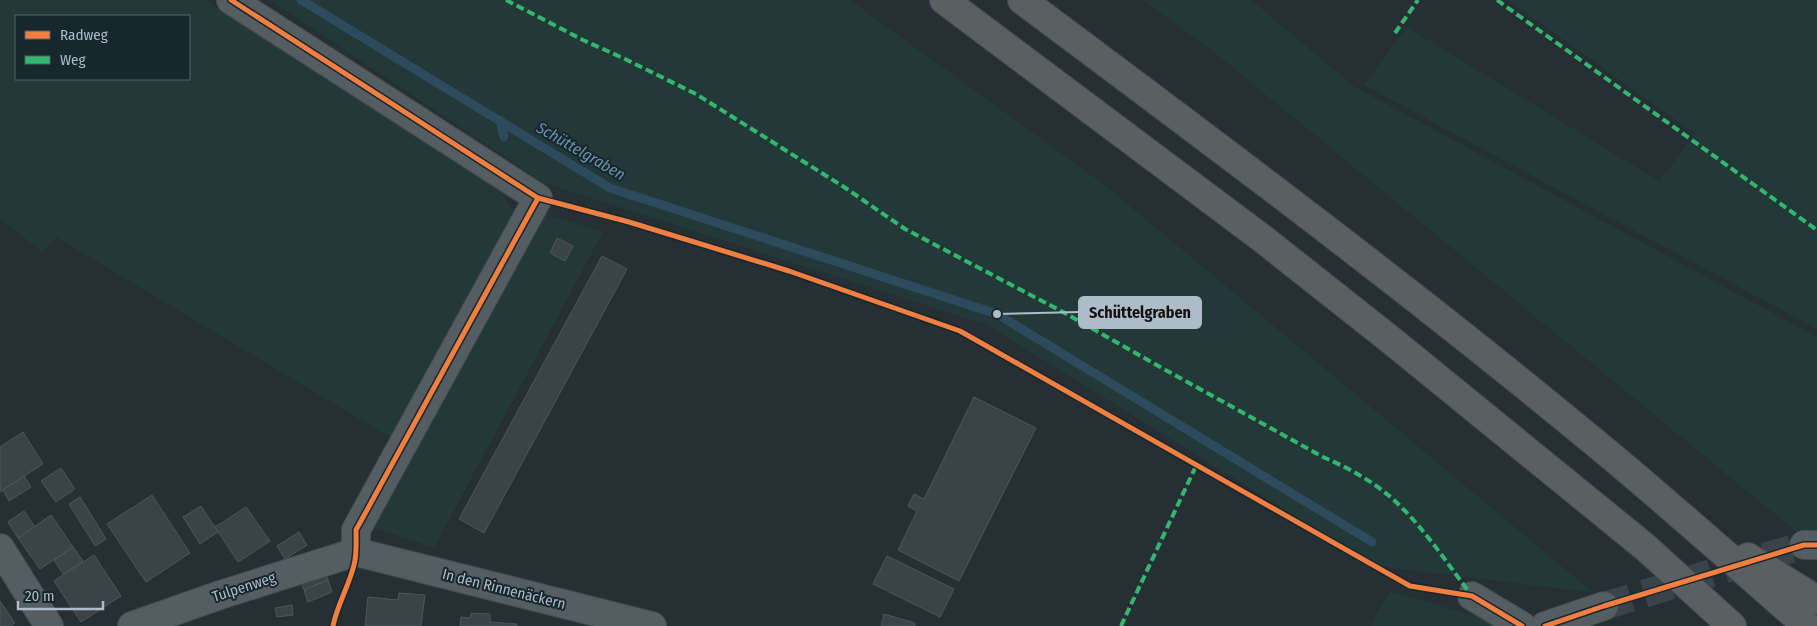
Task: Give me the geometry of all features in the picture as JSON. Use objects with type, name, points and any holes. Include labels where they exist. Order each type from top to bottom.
[{"type":"highway","points":[[944,0],[1263,239],[1645,547],[1732,626]]},
{"type":"highway","points":[[1022,0],[1346,245],[1593,441],[1807,626]]},
{"type":"highway","points":[[1682,518],[1817,600]]},
{"type":"street","points":[[231,0],[538,198],[356,530],[356,552]]},
{"type":"street","points":[[0,548],[49,626]]},
{"type":"street","name":"Tulpenweg","points":[[132,626],[214,596],[356,552]]},
{"type":"street","name":"In den Rinnenäckern","points":[[356,552],[652,626]]},
{"type":"street","points":[[1472,596],[1522,626]]},
{"type":"street","points":[[1545,626],[1604,606]]},
{"type":"path","points":[[333,626],[335,614],[354,566],[356,552]]},
{"type":"green space","points":[[0,0],[205,0],[499,189],[513,210],[509,232],[396,441],[56,237],[43,252],[0,219]]},
{"type":"green space","points":[[270,0],[850,0],[1106,186],[1594,593],[1375,566],[987,325],[544,183]]},
{"type":"green space","points":[[1143,0],[1251,0],[1355,87],[1817,337],[1817,549],[1219,56]]},
{"type":"green space","points":[[1508,0],[1817,0],[1817,329],[1364,85],[1407,27],[1659,181],[1695,134]]},
{"type":"green space","points":[[546,214],[603,232],[434,548],[372,527]]},
{"type":"green space","points":[[1390,591],[1508,626],[1370,626]]},
{"type":"building","points":[[557,238],[573,246],[565,261],[550,253]]},
{"type":"building","points":[[602,256],[627,269],[484,533],[459,519]]},
{"type":"building","points":[[974,397],[1036,428],[959,581],[898,550],[917,511],[908,506],[914,494],[924,499]]},
{"type":"building","points":[[23,432],[43,464],[0,492],[0,447]]},
{"type":"building","points":[[61,468],[75,489],[56,502],[41,481]]},
{"type":"building","points":[[24,476],[31,487],[9,501],[3,490]]},
{"type":"building","points":[[152,495],[190,553],[146,582],[107,524]]},
{"type":"building","points":[[80,497],[106,539],[95,546],[69,504]]},
{"type":"building","points":[[201,506],[218,532],[200,544],[183,517]]},
{"type":"building","points":[[246,507],[270,541],[238,562],[215,527]]},
{"type":"building","points":[[24,511],[35,527],[18,538],[8,522]]},
{"type":"building","points":[[51,515],[73,547],[40,569],[18,538]]},
{"type":"building","points":[[299,532],[307,545],[285,559],[277,546]]},
{"type":"building","points":[[73,547],[83,561],[63,574],[54,560]]},
{"type":"building","points":[[94,555],[121,596],[81,622],[54,581]]},
{"type":"building","points":[[887,556],[954,589],[940,617],[873,584]]},
{"type":"building","points":[[323,568],[328,580],[304,590],[299,577]]},
{"type":"building","points":[[328,580],[332,592],[308,602],[304,590]]},
{"type":"building","points":[[399,593],[425,595],[421,626],[365,626],[368,597],[398,600]]},
{"type":"building","points":[[0,601],[15,623],[11,626],[0,626]]},
{"type":"building","points":[[292,605],[293,615],[277,617],[275,608]]},
{"type":"building","points":[[471,613],[490,614],[490,622],[517,624],[517,626],[460,626],[461,617],[470,618]]},
{"type":"building","points":[[884,614],[915,623],[915,626],[881,626]]},
{"type":"waterway","name":"Schüttelgraben","points":[[301,0],[610,188],[997,314],[1372,542]]},
{"type":"waterway","points":[[500,120],[504,137]]},
{"type":"tunnel","points":[[1604,606],[1804,545]]},
{"type":"marked path","points":[[506,0],[583,40],[696,94],[844,187],[905,229],[1063,312],[1323,457],[1362,476],[1383,491],[1407,513],[1472,596]]},
{"type":"marked path","points":[[1395,33],[1418,0]]},
{"type":"marked path","points":[[1497,0],[1817,230]]},
{"type":"marked path","points":[[1121,626],[1196,466]]},
{"type":"cycle path","points":[[231,0],[538,198],[629,222],[789,271],[960,331],[1410,586],[1472,596],[1522,626]]},
{"type":"cycle path","points":[[333,626],[354,565],[356,530],[538,198]]},
{"type":"cycle path","points":[[1545,626],[1804,545],[1817,545]]},
{"type":"place","name":"Schüttelgraben","points":[[997,314]]}]
